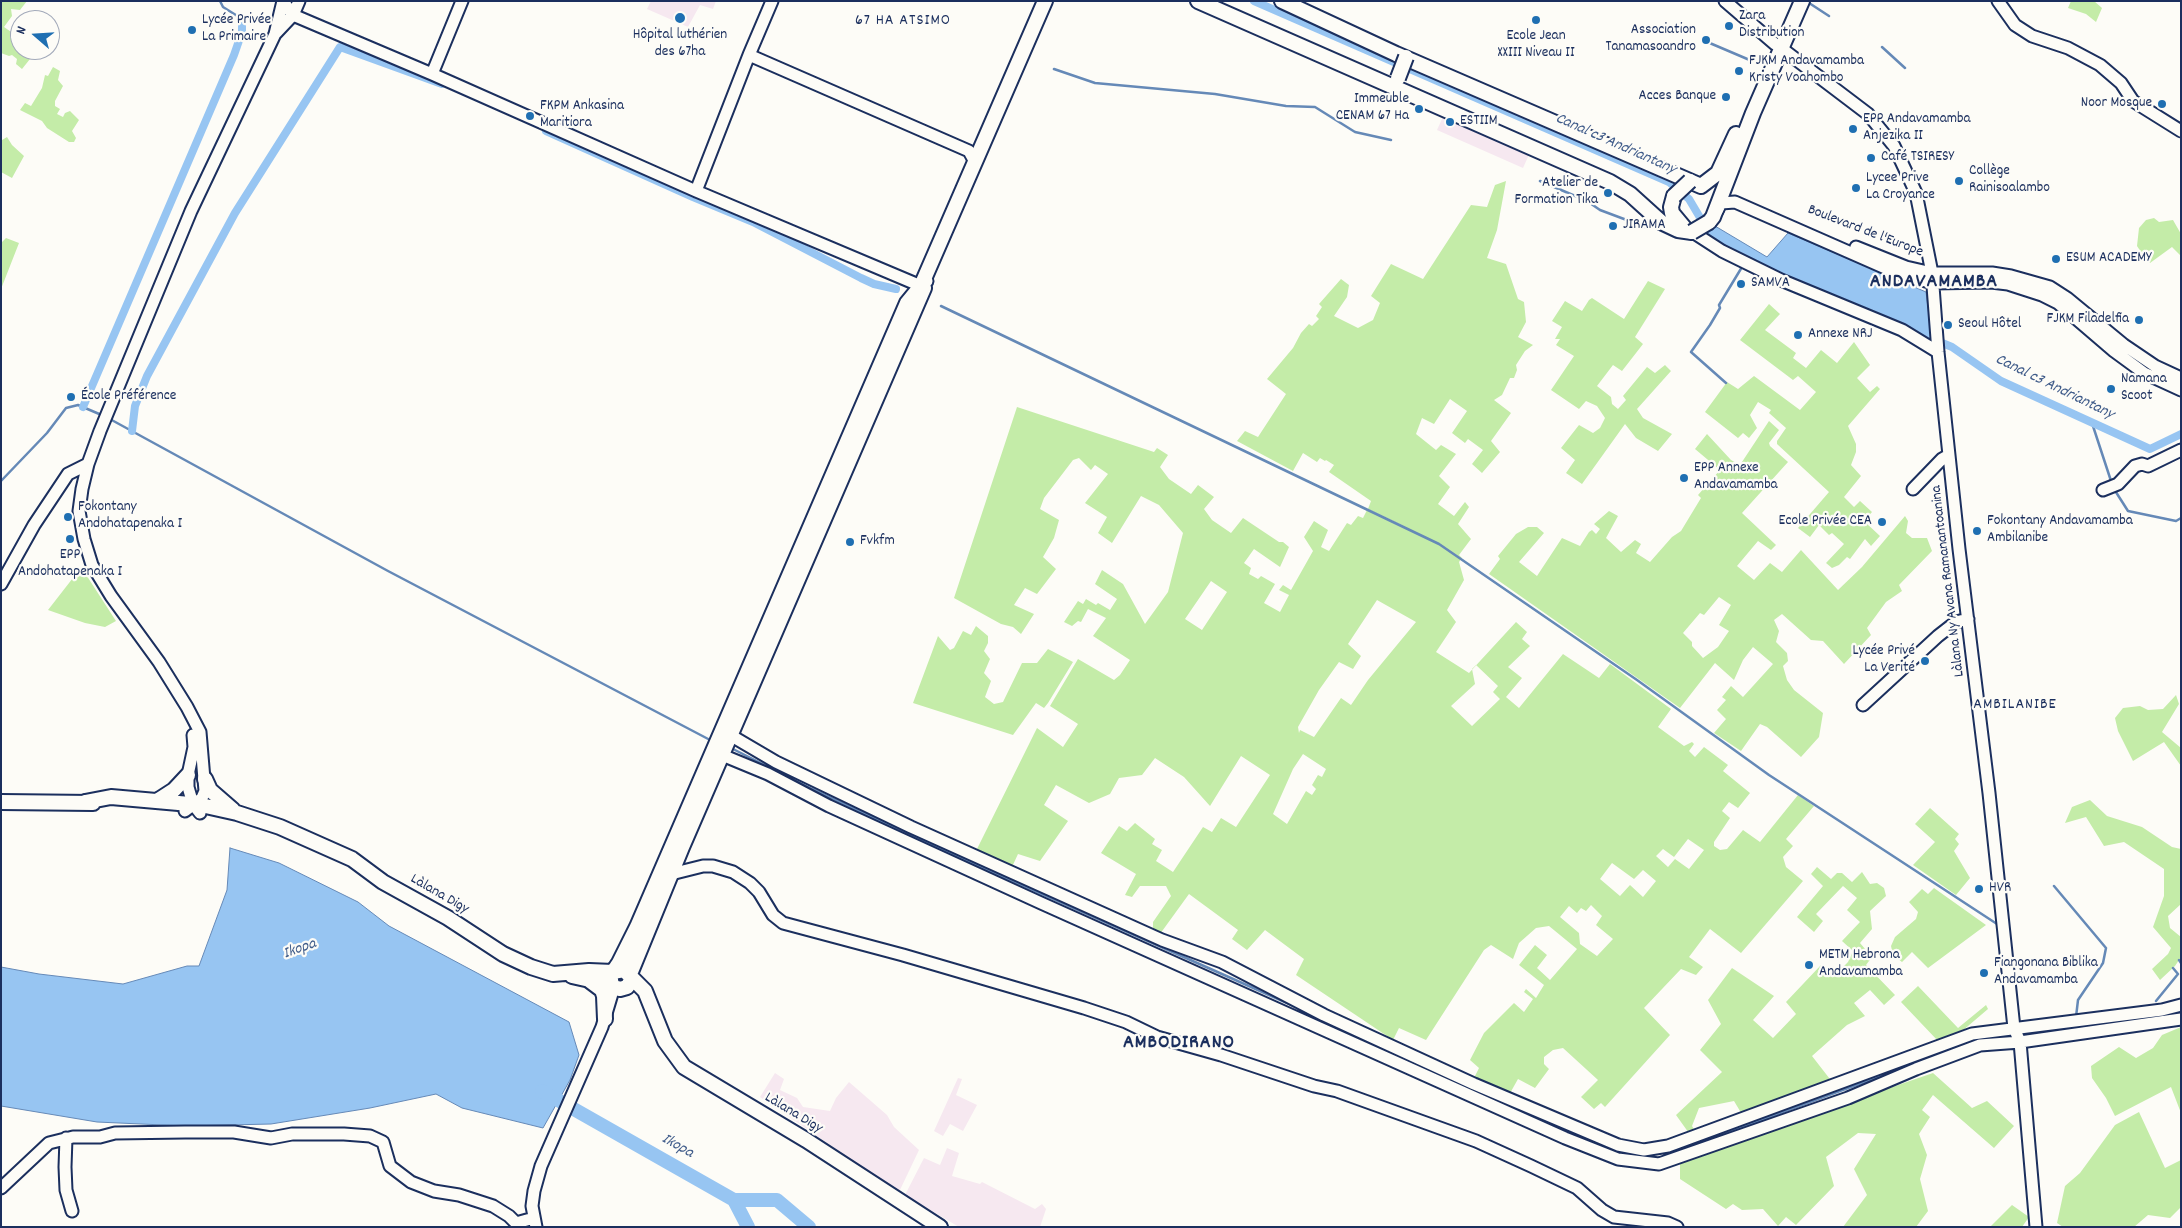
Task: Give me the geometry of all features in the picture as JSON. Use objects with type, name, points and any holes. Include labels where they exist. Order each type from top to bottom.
[{"type":"main road","points":[[924,283],[1046,1]]},
{"type":"main road","points":[[652,1008],[638,996],[617,985],[628,946],[717,753],[1050,1]]},
{"type":"main road","points":[[1198,1],[1400,83],[1610,182],[1630,194],[1661,222],[1669,227],[1689,232],[1711,220],[1794,1]]},
{"type":"main road","points":[[1282,1],[1696,184],[1721,197]]},
{"type":"main road","points":[[1689,232],[1672,213],[1671,206],[1674,196],[1696,184],[1713,179],[1721,168],[1778,46],[1802,1]]},
{"type":"main road","points":[[1400,83],[1410,59]]},
{"type":"main road","points":[[630,975],[717,753]]},
{"type":"main road","points":[[158,801],[174,790],[188,775]]},
{"type":"main road","points":[[205,779],[216,797],[237,813]]},
{"type":"main road","name":"Làlana Digy","points":[[85,802],[111,797],[158,801],[303,836]]},
{"type":"main road","name":"Làlana Digy","points":[[1,802],[85,802],[237,813],[303,836],[352,859],[384,882],[448,918],[503,954],[546,972],[591,976],[617,985],[624,970],[645,992],[665,1041],[684,1067],[806,1140],[940,1227]]},
{"type":"main road","points":[[603,1023],[604,996],[602,990],[591,976],[612,962],[628,946]]},
{"type":"street","points":[[283,1],[293,15],[432,74],[696,191],[924,283]]},
{"type":"street","points":[[193,809],[202,798],[205,790],[200,732],[159,662],[111,596],[92,565],[84,539],[80,511],[88,464],[102,426],[191,211],[275,34],[283,1]]},
{"type":"street","points":[[275,34],[293,15],[299,1]]},
{"type":"street","points":[[432,74],[462,1]]},
{"type":"street","points":[[696,191],[772,1]]},
{"type":"street","name":"Làlana Ny Avana Ramanantoanina","points":[[1725,1],[1778,46],[1868,114],[1894,146],[1916,193],[1933,278],[1937,312],[1938,346],[1949,455],[1989,793],[2014,1028],[2020,1042],[2036,1227]]},
{"type":"street","points":[[1998,1],[2015,24],[2032,36],[2068,48],[2100,65],[2121,83],[2133,101],[2181,130]]},
{"type":"street","points":[[749,55],[969,151],[975,162]]},
{"type":"street","name":"Boulevard de l'Europe","points":[[1721,197],[1758,204],[1933,278],[2008,284],[2042,295],[2058,304],[2114,351],[2144,373],[2181,390]]},
{"type":"street","points":[[1711,220],[1721,203],[1735,202],[1898,274],[1933,278]]},
{"type":"street","points":[[1689,232],[1688,229],[1722,251],[1781,280],[1938,346]]},
{"type":"street","name":"Boulevard de l'Europe","points":[[1933,278],[1992,273],[2032,280],[2050,287],[2067,298],[2124,345],[2155,366],[2181,378]]},
{"type":"street","points":[[2109,487],[2134,466],[2142,464],[2148,466],[2181,450]]},
{"type":"street","points":[[1913,489],[1942,458],[1949,455]]},
{"type":"street","points":[[1,584],[34,525],[68,474],[88,464]]},
{"type":"street","points":[[1864,705],[1938,636],[1956,622],[1968,619]]},
{"type":"street","points":[[193,809],[189,794],[188,775],[194,747],[194,721]]},
{"type":"street","points":[[725,734],[776,762],[911,827],[1162,940],[1222,962],[1333,1019],[1474,1084],[1618,1145],[1644,1150],[1668,1146],[1940,1044],[1972,1034],[2162,1010],[2181,1005]]},
{"type":"street","points":[[717,753],[768,774],[822,803],[1041,902],[1565,1138],[1618,1159],[1660,1164],[1848,1098],[1916,1069],[1980,1045],[2020,1042],[2181,1020]]},
{"type":"street","points":[[671,874],[703,866],[713,866],[733,872],[750,883],[759,892],[773,915],[783,923],[903,955],[1084,1008],[1126,1022],[1156,1037],[1221,1054],[1314,1086],[1337,1091],[1476,1141],[1531,1166],[1577,1188],[1602,1210],[1614,1217],[1644,1219],[1668,1223],[1676,1227]]},
{"type":"street","points":[[1,1188],[49,1143],[66,1138],[100,1137],[115,1134],[224,1132],[271,1138],[292,1134],[370,1136],[383,1142],[390,1166],[411,1182],[434,1191],[459,1195],[493,1206],[509,1216],[517,1225],[535,1222],[534,1191],[547,1152],[603,1023],[617,985]]},
{"type":"street","points":[[66,1138],[66,1182],[72,1211]]},
{"type":"shaded area","name":"Hôpital luthérien des 67ha","points":[[651,1],[716,1],[713,9],[700,5],[688,27],[647,9]]},
{"type":"shaded area","points":[[1446,110],[1532,148],[1523,168],[1437,130]]},
{"type":"shaded area","points":[[775,1073],[784,1079],[780,1090],[797,1098],[803,1107],[830,1111],[836,1098],[849,1082],[887,1115],[894,1127],[919,1150],[899,1192],[760,1097]]},
{"type":"shaded area","points":[[958,1078],[962,1079],[956,1095],[977,1105],[963,1131],[950,1124],[943,1136],[934,1131]]},
{"type":"shaded area","points":[[947,1148],[959,1153],[952,1176],[980,1184],[982,1182],[1035,1209],[1042,1204],[1046,1209],[1040,1227],[959,1227],[905,1195],[924,1158],[940,1165]]},
{"type":"green space","points":[[1,1],[27,1],[20,10],[10,10],[10,19],[4,27],[10,31],[10,56],[1,53]]},
{"type":"green space","points":[[2071,1],[2094,1],[2102,8],[2096,22],[2086,14],[2068,8]]},
{"type":"green space","points":[[17,60],[29,60],[22,69],[16,64]]},
{"type":"green space","points":[[53,67],[60,71],[58,80],[63,86],[55,101],[55,106],[60,109],[57,114],[63,117],[65,113],[70,111],[79,120],[72,131],[76,138],[74,142],[69,142],[47,128],[42,121],[20,110],[25,103],[31,106],[42,88],[45,75],[48,76]]},
{"type":"green space","points":[[7,137],[12,145],[24,156],[12,178],[1,172],[1,138],[2,140]]},
{"type":"green space","points":[[1506,181],[1497,230],[1487,258],[1506,264],[1518,299],[1524,302],[1526,322],[1518,337],[1533,345],[1525,351],[1516,365],[1517,370],[1514,378],[1510,378],[1502,395],[1494,400],[1511,413],[1491,441],[1500,452],[1482,473],[1472,464],[1483,450],[1468,439],[1465,443],[1452,433],[1467,411],[1450,399],[1434,424],[1422,418],[1416,434],[1436,450],[1441,445],[1456,454],[1439,476],[1450,487],[1438,504],[1454,516],[1465,502],[1469,507],[1458,524],[1471,539],[1459,555],[1462,558],[1459,562],[1464,580],[1447,610],[1456,622],[1436,652],[1469,673],[1472,670],[1475,684],[1451,706],[1472,726],[1500,699],[1493,692],[1498,686],[1476,665],[1516,622],[1527,632],[1522,639],[1530,646],[1508,667],[1522,678],[1506,697],[1519,708],[1563,654],[1599,678],[1610,664],[1671,709],[1658,727],[1684,746],[1692,742],[1694,744],[1689,751],[1695,757],[1704,747],[1728,765],[1723,771],[1750,793],[1738,808],[1729,802],[1722,811],[1730,818],[1714,842],[1714,846],[1720,850],[1727,849],[1743,830],[1760,842],[1798,795],[1814,806],[1786,839],[1793,846],[1783,857],[1786,867],[1803,881],[1741,953],[1710,929],[1689,957],[1703,967],[1696,975],[1681,969],[1644,1008],[1670,1035],[1605,1107],[1601,1103],[1594,1109],[1581,1097],[1598,1080],[1563,1048],[1553,1050],[1544,1057],[1544,1064],[1549,1069],[1535,1088],[1518,1079],[1509,1095],[1473,1080],[1479,1068],[1470,1060],[1484,1033],[1514,1003],[1524,1012],[1533,999],[1524,992],[1526,989],[1536,998],[1544,985],[1519,965],[1535,945],[1547,955],[1537,968],[1550,980],[1577,949],[1549,926],[1536,928],[1519,943],[1513,959],[1491,945],[1484,950],[1426,1040],[1399,1028],[1393,1040],[1296,975],[1304,959],[1265,930],[1247,950],[1232,939],[1238,930],[1189,894],[1160,934],[1153,930],[1153,922],[1171,896],[1166,886],[1140,886],[1132,897],[1125,895],[1136,874],[1101,853],[1119,826],[1127,831],[1135,823],[1155,839],[1152,844],[1162,850],[1156,861],[1173,872],[1203,827],[1212,832],[1221,818],[1236,827],[1270,775],[1241,756],[1210,806],[1184,777],[1155,758],[1142,775],[1119,778],[1110,794],[1089,803],[1056,785],[1044,805],[1068,821],[1040,861],[1018,854],[1012,867],[976,851],[1037,728],[1063,747],[1078,724],[1050,706],[1078,659],[1114,680],[1120,675],[1130,660],[1093,636],[1106,618],[1088,609],[1081,622],[1078,621],[1072,626],[1064,622],[1078,601],[1083,604],[1086,599],[1110,610],[1117,599],[1095,584],[1102,570],[1123,584],[1145,624],[1168,592],[1183,533],[1159,505],[1141,496],[1112,543],[1098,533],[1107,517],[1085,503],[1108,474],[1095,465],[1091,470],[1079,458],[1073,460],[1044,498],[1040,509],[1059,520],[1054,538],[1043,557],[1056,569],[1037,594],[1025,588],[1014,605],[1034,614],[1021,634],[1013,627],[1001,624],[954,598],[1017,407],[1154,452],[1157,448],[1168,455],[1160,467],[1169,479],[1191,494],[1198,485],[1214,497],[1204,509],[1212,520],[1231,533],[1243,518],[1279,542],[1283,542],[1289,547],[1280,567],[1254,549],[1244,563],[1251,568],[1249,574],[1258,579],[1261,576],[1275,584],[1264,603],[1280,612],[1289,595],[1279,590],[1283,585],[1291,590],[1313,551],[1304,537],[1314,521],[1328,530],[1321,547],[1329,551],[1347,523],[1351,525],[1358,516],[1363,518],[1367,510],[1408,528],[1368,509],[1371,501],[1329,472],[1334,465],[1326,460],[1320,458],[1317,462],[1303,453],[1293,471],[1237,441],[1245,431],[1258,437],[1286,394],[1267,379],[1293,348],[1301,333],[1309,324],[1312,326],[1319,319],[1316,316],[1322,307],[1319,304],[1341,279],[1349,285],[1347,297],[1334,316],[1358,328],[1373,320],[1380,303],[1371,296],[1391,264],[1423,279],[1471,205],[1487,207],[1495,185]],"holes":[[[1211,581],[1227,592],[1202,630],[1185,619]],[[1377,600],[1416,622],[1368,680],[1351,705],[1341,698],[1314,737],[1300,730],[1299,733],[1298,727],[1319,690],[1339,662],[1353,669],[1361,656],[1348,644]],[[1303,754],[1326,769],[1322,777],[1318,775],[1312,785],[1316,789],[1312,795],[1306,791],[1287,824],[1273,814],[1293,769]],[[1688,839],[1704,850],[1689,869],[1675,859],[1668,867],[1656,856],[1663,849],[1674,857]],[[1612,863],[1634,879],[1643,870],[1656,881],[1643,897],[1630,885],[1620,896],[1600,879]],[[1591,905],[1602,916],[1596,925],[1613,939],[1597,956],[1580,944],[1579,933],[1560,917],[1569,906],[1577,913],[1581,908],[1586,911]]]},
{"type":"green space","points":[[2154,218],[2159,222],[2173,220],[2181,234],[2181,256],[2172,247],[2150,263],[2141,252],[2137,246],[2139,228],[2146,220]]},
{"type":"green space","points":[[6,238],[19,243],[1,289],[1,243]]},
{"type":"green space","points":[[1648,281],[1665,289],[1635,337],[1643,344],[1622,371],[1613,365],[1597,386],[1611,397],[1612,404],[1618,409],[1626,400],[1623,396],[1647,367],[1655,373],[1665,365],[1671,371],[1637,409],[1643,418],[1672,434],[1658,451],[1636,438],[1625,424],[1582,484],[1566,473],[1575,460],[1561,448],[1579,425],[1593,433],[1600,428],[1605,418],[1597,406],[1586,401],[1579,409],[1551,390],[1574,356],[1556,345],[1560,339],[1555,339],[1562,327],[1552,321],[1565,301],[1582,311],[1592,298],[1624,319]]},
{"type":"green space","points":[[1769,304],[1780,314],[1765,330],[1796,353],[1793,358],[1806,368],[1821,350],[1837,363],[1854,342],[1870,365],[1857,378],[1870,392],[1877,386],[1880,389],[1848,426],[1856,444],[1856,452],[1851,465],[1861,476],[1844,497],[1854,507],[1860,501],[1872,512],[1864,521],[1880,536],[1871,546],[1865,539],[1850,559],[1847,557],[1839,565],[1832,568],[1826,563],[1844,544],[1832,533],[1829,535],[1819,525],[1810,537],[1798,528],[1829,492],[1777,444],[1786,428],[1769,413],[1771,410],[1758,402],[1750,415],[1757,428],[1749,438],[1743,433],[1738,438],[1705,412],[1727,382],[1738,389],[1754,376],[1800,410],[1816,392],[1798,376],[1793,380],[1740,340]]},
{"type":"green space","points":[[1769,421],[1779,430],[1769,443],[1770,446],[1788,462],[1742,513],[1776,545],[1771,550],[1758,541],[1737,566],[1754,580],[1770,563],[1782,572],[1801,550],[1838,590],[1862,567],[1905,516],[1908,521],[1906,533],[1912,538],[1927,538],[1932,551],[1899,585],[1902,591],[1886,602],[1867,628],[1871,635],[1844,664],[1823,641],[1811,640],[1782,614],[1774,620],[1779,631],[1776,642],[1787,653],[1788,661],[1783,666],[1787,680],[1794,690],[1823,713],[1819,737],[1801,757],[1767,727],[1760,724],[1741,751],[1714,733],[1726,719],[1717,710],[1726,700],[1722,697],[1731,686],[1743,697],[1773,664],[1753,647],[1743,660],[1734,680],[1715,663],[1680,708],[1489,574],[1500,559],[1498,556],[1516,534],[1528,527],[1537,527],[1544,533],[1519,562],[1537,576],[1562,538],[1580,546],[1589,532],[1592,530],[1596,534],[1600,529],[1594,524],[1609,511],[1618,516],[1606,538],[1621,552],[1635,540],[1641,544],[1636,553],[1650,562],[1672,537],[1681,531],[1701,498],[1698,495],[1720,470],[1695,449],[1707,434],[1731,460],[1740,465]],"holes":[[[1719,597],[1731,605],[1719,625],[1729,631],[1718,647],[1703,658],[1683,633],[1700,613],[1704,615]]]},
{"type":"green space","points":[[83,570],[116,621],[105,627],[85,623],[48,610],[76,574]]},
{"type":"green space","points":[[976,626],[988,636],[988,643],[984,651],[990,659],[984,673],[991,681],[985,697],[994,704],[1003,702],[1022,663],[1037,663],[1048,649],[1073,662],[1044,708],[1036,703],[1013,735],[913,703],[938,636],[950,650],[954,648],[963,631],[971,635]]},
{"type":"green space","points":[[2176,695],[2179,704],[2162,732],[2181,748],[2181,766],[2164,742],[2133,761],[2118,731],[2115,718],[2123,708],[2140,706],[2148,710],[2163,709]]},
{"type":"green space","points":[[2090,800],[2107,816],[2142,827],[2172,847],[2181,849],[2181,904],[2168,916],[2170,928],[2181,937],[2181,957],[2175,966],[2160,980],[2152,969],[2168,954],[2171,948],[2153,927],[2164,896],[2164,869],[2124,842],[2104,846],[2086,817],[2065,823],[2072,807]]},
{"type":"green space","points":[[1930,808],[1959,834],[1955,839],[1959,844],[1954,851],[1970,878],[1956,895],[1913,865],[1935,842],[1915,824]]},
{"type":"green space","points":[[1817,867],[1831,879],[1837,873],[1842,873],[1852,882],[1862,872],[1870,884],[1877,883],[1884,888],[1886,896],[1870,911],[1872,929],[1860,943],[1872,957],[1866,965],[1895,995],[1884,1005],[1870,990],[1854,1003],[1865,1016],[1847,1025],[1812,1056],[1833,1083],[1743,1116],[1734,1101],[1699,1108],[1692,1126],[1696,1133],[1691,1136],[1676,1115],[1722,1072],[1700,1050],[1721,1024],[1708,1000],[1732,968],[1774,996],[1753,1020],[1773,1038],[1796,1014],[1786,1002],[1821,965],[1833,977],[1848,962],[1853,951],[1842,941],[1860,922],[1847,910],[1857,898],[1843,886],[1816,914],[1823,921],[1814,932],[1797,917],[1823,886],[1811,874]]},
{"type":"green space","points":[[1934,888],[1986,925],[1928,968],[1912,952],[1902,962],[1893,955],[1891,946],[1895,937],[1916,919],[1918,912],[1909,902],[1922,889],[1928,894]]},
{"type":"green space","points":[[1918,986],[1958,1028],[1986,1005],[1988,1009],[1961,1032],[1938,1041],[1901,1002]]},
{"type":"green space","points":[[2181,1027],[2181,1113],[2171,1087],[2115,1116],[2106,1098],[2092,1078],[2091,1066],[2119,1047],[2136,1058],[2153,1048],[2162,1035]]},
{"type":"green space","points":[[1933,1073],[1972,1108],[1987,1101],[2014,1126],[1994,1148],[1933,1095],[1922,1110],[1930,1117],[1919,1134],[1927,1155],[1920,1179],[1928,1211],[1916,1227],[1843,1227],[1867,1195],[1854,1169],[1876,1134],[1858,1133],[1826,1157],[1834,1186],[1796,1225],[1786,1217],[1778,1226],[1763,1209],[1742,1210],[1733,1204],[1726,1209],[1680,1179],[1680,1160]]},
{"type":"green space","points":[[2139,1112],[2165,1168],[2181,1160],[2181,1207],[2170,1218],[2148,1215],[2134,1227],[2063,1227],[2057,1223],[2065,1186],[2080,1173],[2115,1125]]},
{"type":"green space","points":[[2012,1205],[2029,1217],[2022,1227],[1990,1227]]},
{"type":"water","points":[[1710,223],[1767,257],[1788,233],[1926,292],[1932,340],[1753,264],[1700,229]]},
{"type":"water","points":[[230,848],[279,863],[358,902],[389,926],[569,1022],[579,1055],[570,1080],[543,1128],[462,1108],[436,1094],[370,1108],[271,1124],[185,1126],[97,1122],[1,1106],[1,967],[39,974],[123,984],[187,966],[199,966],[227,890]]},
{"type":"waterway","points":[[220,1],[223,7],[239,17],[242,25]]},
{"type":"waterway","name":"Canal c3 Andriantany","points":[[1254,1],[1669,182],[1689,199],[1705,226]]},
{"type":"waterway","points":[[1806,1],[1829,16]]},
{"type":"waterway","points":[[83,407],[234,55],[242,32],[242,25]]},
{"type":"waterway","points":[[1705,41],[1752,61]]},
{"type":"waterway","points":[[132,431],[135,406],[147,376],[235,213],[340,47],[442,84]]},
{"type":"waterway","points":[[1882,47],[1905,68]]},
{"type":"waterway","points":[[1054,69],[1095,83],[1215,94],[1286,106],[1315,107],[1355,132],[1391,140]]},
{"type":"waterway","points":[[546,131],[753,222],[874,284],[896,289]]},
{"type":"waterway","points":[[1540,181],[1587,201],[1600,210],[1648,228]]},
{"type":"waterway","points":[[1726,383],[1691,352],[1710,325],[1720,308],[1719,305],[1742,267]]},
{"type":"waterway","points":[[941,306],[1439,544],[1637,680],[1769,775],[1997,924]]},
{"type":"waterway","name":"Canal c3 Andriantany","points":[[1935,340],[1952,347],[2001,381],[2150,449],[2181,434]]},
{"type":"waterway","points":[[1,481],[47,433],[66,408],[78,405],[104,416]]},
{"type":"waterway","points":[[108,418],[388,571],[712,741]]},
{"type":"waterway","points":[[2092,423],[2112,484]]},
{"type":"waterway","points":[[2114,489],[2128,511],[2176,521],[2181,518]]},
{"type":"waterway","points":[[731,748],[912,836],[1305,1011]]},
{"type":"waterway","points":[[2054,886],[2106,948],[2103,963],[2078,1000],[2076,1017]]},
{"type":"waterway","points":[[2156,1001],[2178,974],[2173,968]]},
{"type":"waterway","points":[[2113,1022],[2145,1019]]},
{"type":"waterway","points":[[2064,1030],[2090,1025]]},
{"type":"waterway","points":[[1664,1152],[1679,1150],[1908,1066]]},
{"type":"waterway","name":"Ikopa","points":[[542,1091],[734,1200],[777,1200],[809,1227]]},
{"type":"waterway","name":"Ikopa","points":[[734,1200],[748,1227]]},
{"type":"place","name":"Hôpital luthérien des 67ha","points":[[680,18]]},
{"type":"place","name":"Ecole Jean XXIII Niveau II","points":[[1536,20]]},
{"type":"place","name":"Zara Distribution","points":[[1729,26]]},
{"type":"place","name":"Lycée Privée La Primaire","points":[[192,30]]},
{"type":"place","name":"Association Tanamasoandro","points":[[1706,40]]},
{"type":"place","name":"FJKM Andavamamba Kristy Voahombo","points":[[1739,71]]},
{"type":"place","name":"Acces Banque","points":[[1726,97]]},
{"type":"place","name":"Noor Mosque","points":[[2162,104]]},
{"type":"place","name":"Immeuble CENAM 67 Ha","points":[[1419,109]]},
{"type":"place","name":"FKPM Ankasina Maritiora","points":[[530,116]]},
{"type":"place","name":"ESTIIM","points":[[1450,122]]},
{"type":"place","name":"EPP Andavamamba Anjezika II","points":[[1853,129]]},
{"type":"place","name":"Café TSIRESY","points":[[1871,158]]},
{"type":"place","name":"Collège Rainisoalambo","points":[[1959,181]]},
{"type":"place","name":"Lycee Prive La Croyance","points":[[1856,188]]},
{"type":"place","name":"Atelier de Formation Tika","points":[[1608,193]]},
{"type":"place","name":"JIRAMA","points":[[1613,226]]},
{"type":"place","name":"ESUM ACADEMY","points":[[2056,259]]},
{"type":"place","name":"SAMVA","points":[[1741,284]]},
{"type":"place","name":"FJKM Filadelfia","points":[[2139,320]]},
{"type":"place","name":"Seoul Hôtel","points":[[1948,325]]},
{"type":"place","name":"Annexe NRJ","points":[[1798,335]]},
{"type":"place","name":"Namana Scoot","points":[[2111,389]]},
{"type":"place","name":"École Préférence","points":[[71,397]]},
{"type":"place","name":"EPP Annexe Andavamamba","points":[[1684,478]]},
{"type":"place","name":"Fokontany Andohatapenaka I","points":[[68,517]]},
{"type":"place","name":"Ecole Privée CEA","points":[[1882,522]]},
{"type":"place","name":"Fokontany Andavamamba Ambilanibe","points":[[1977,531]]},
{"type":"place","name":"EPP Andohatapenaka I","points":[[70,539]]},
{"type":"place","name":"Fvkfm","points":[[850,542]]},
{"type":"place","name":"Lycée Privé La Verité","points":[[1925,661]]},
{"type":"place","name":"HVR","points":[[1979,889]]},
{"type":"place","name":"METM Hebrona Andavamamba","points":[[1809,965]]},
{"type":"place","name":"Fiangonana Biblika Andavamamba","points":[[1984,973]]},
{"type":"district","name":"67 HA ATSIMO","points":[[903,22]]},
{"type":"district","name":"ANDAVAMAMBA","points":[[1934,283]]},
{"type":"district","name":"AMBILANIBE","points":[[2015,706]]},
{"type":"district","name":"AMBODIRANO","points":[[1179,1044]]}]
